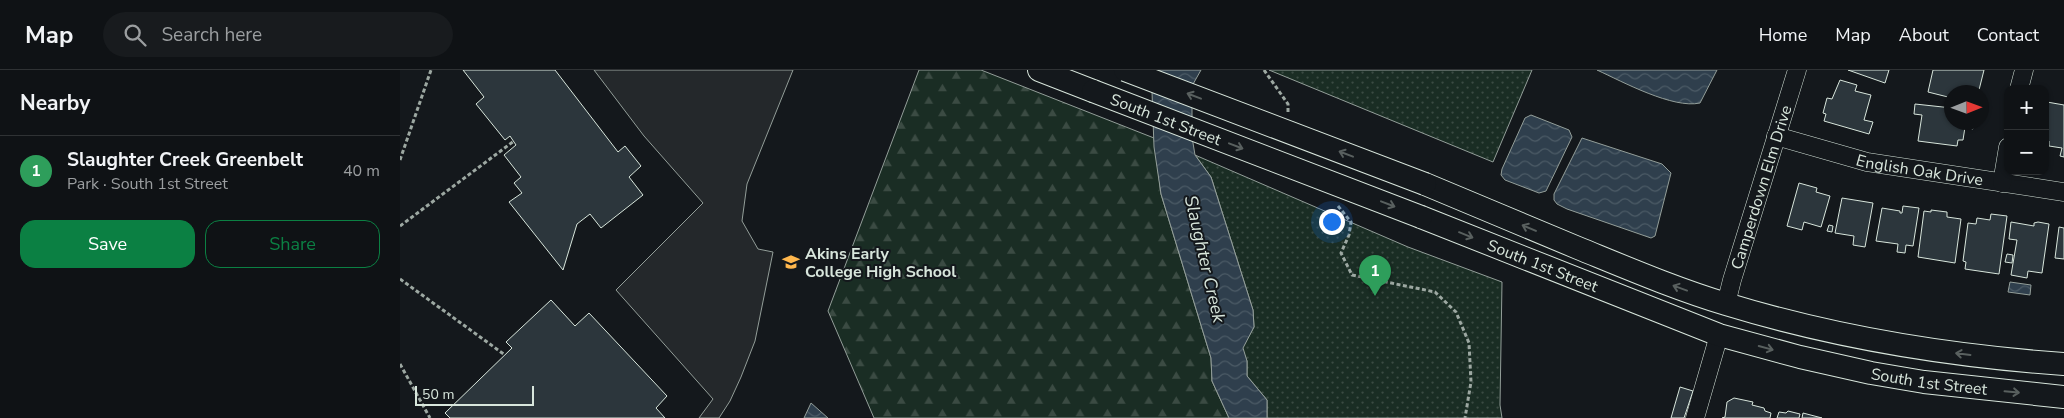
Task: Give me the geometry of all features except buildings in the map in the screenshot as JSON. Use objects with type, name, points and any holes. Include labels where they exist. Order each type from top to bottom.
[{"type":"main road","name":"South 1st Street","points":[[1039,70],[1421,217],[1719,335],[1800,357],[1871,373],[1933,383],[2064,397]]},
{"type":"main road","name":"South 1st Street","points":[[1125,70],[1424,184],[1635,272],[1726,304],[1861,339],[1992,358],[2064,364]]},
{"type":"main road","points":[[1719,335],[1726,304]]},
{"type":"street","name":"Camperdown Elm Drive","points":[[1726,304],[1797,70]]},
{"type":"street","points":[[2019,85],[2024,70]]},
{"type":"street","name":"English Oak Drive","points":[[1776,136],[1867,162],[2064,192]]},
{"type":"street","points":[[2002,183],[2004,171]]},
{"type":"street","points":[[1695,418],[1719,335]]},
{"type":"path","points":[[400,160],[431,70]]},
{"type":"path","points":[[1264,70],[1288,104],[1288,121]]},
{"type":"path","points":[[400,226],[514,141]]},
{"type":"path","points":[[1337,205],[1351,222],[1349,235],[1340,254],[1352,274],[1435,292],[1456,312],[1469,343],[1471,382],[1465,418]]},
{"type":"path","points":[[400,279],[505,355]]},
{"type":"path","points":[[400,364],[430,418]]},
{"type":"green space","points":[[919,70],[981,70],[1154,138],[1161,194],[1211,358],[1212,381],[1229,418],[874,418],[828,311]]},
{"type":"green space","points":[[1269,70],[1532,70],[1493,162]]},
{"type":"green space","points":[[1195,155],[1408,247],[1502,282],[1500,405],[1502,418],[1267,418],[1267,400],[1247,376],[1247,361],[1242,348],[1254,327],[1253,310],[1211,177]]},
{"type":"shaded area","points":[[594,70],[793,70],[747,184],[742,221],[758,249],[773,252],[755,341],[730,401],[719,418],[699,418],[713,399],[616,290],[703,203],[644,136]]},
{"type":"water","name":"Slaughter Creek","points":[[1160,70],[1201,70],[1192,86],[1192,137],[1195,155],[1211,177],[1253,310],[1254,327],[1243,348],[1247,361],[1247,376],[1267,400],[1267,418],[1229,418],[1212,381],[1211,358],[1161,194],[1154,147],[1152,92]]},
{"type":"water","points":[[1597,70],[1717,70],[1700,103],[1689,104],[1648,93]]},
{"type":"water","points":[[1531,115],[1569,130],[1572,137],[1546,191],[1539,193],[1505,180],[1501,175],[1525,118]]},
{"type":"water","points":[[1582,138],[1662,164],[1671,173],[1655,236],[1651,238],[1567,209],[1557,204],[1554,200],[1554,194]]},
{"type":"water","points":[[2010,282],[2031,285],[2030,295],[2008,292]]},
{"type":"water","points":[[811,403],[828,418],[804,418]]},
{"type":"place","name":"Akins Early College High School","points":[[791,262]]},
{"type":"place","name":"Slaughter Creek Greenbelt","points":[[1375,296]]}]
